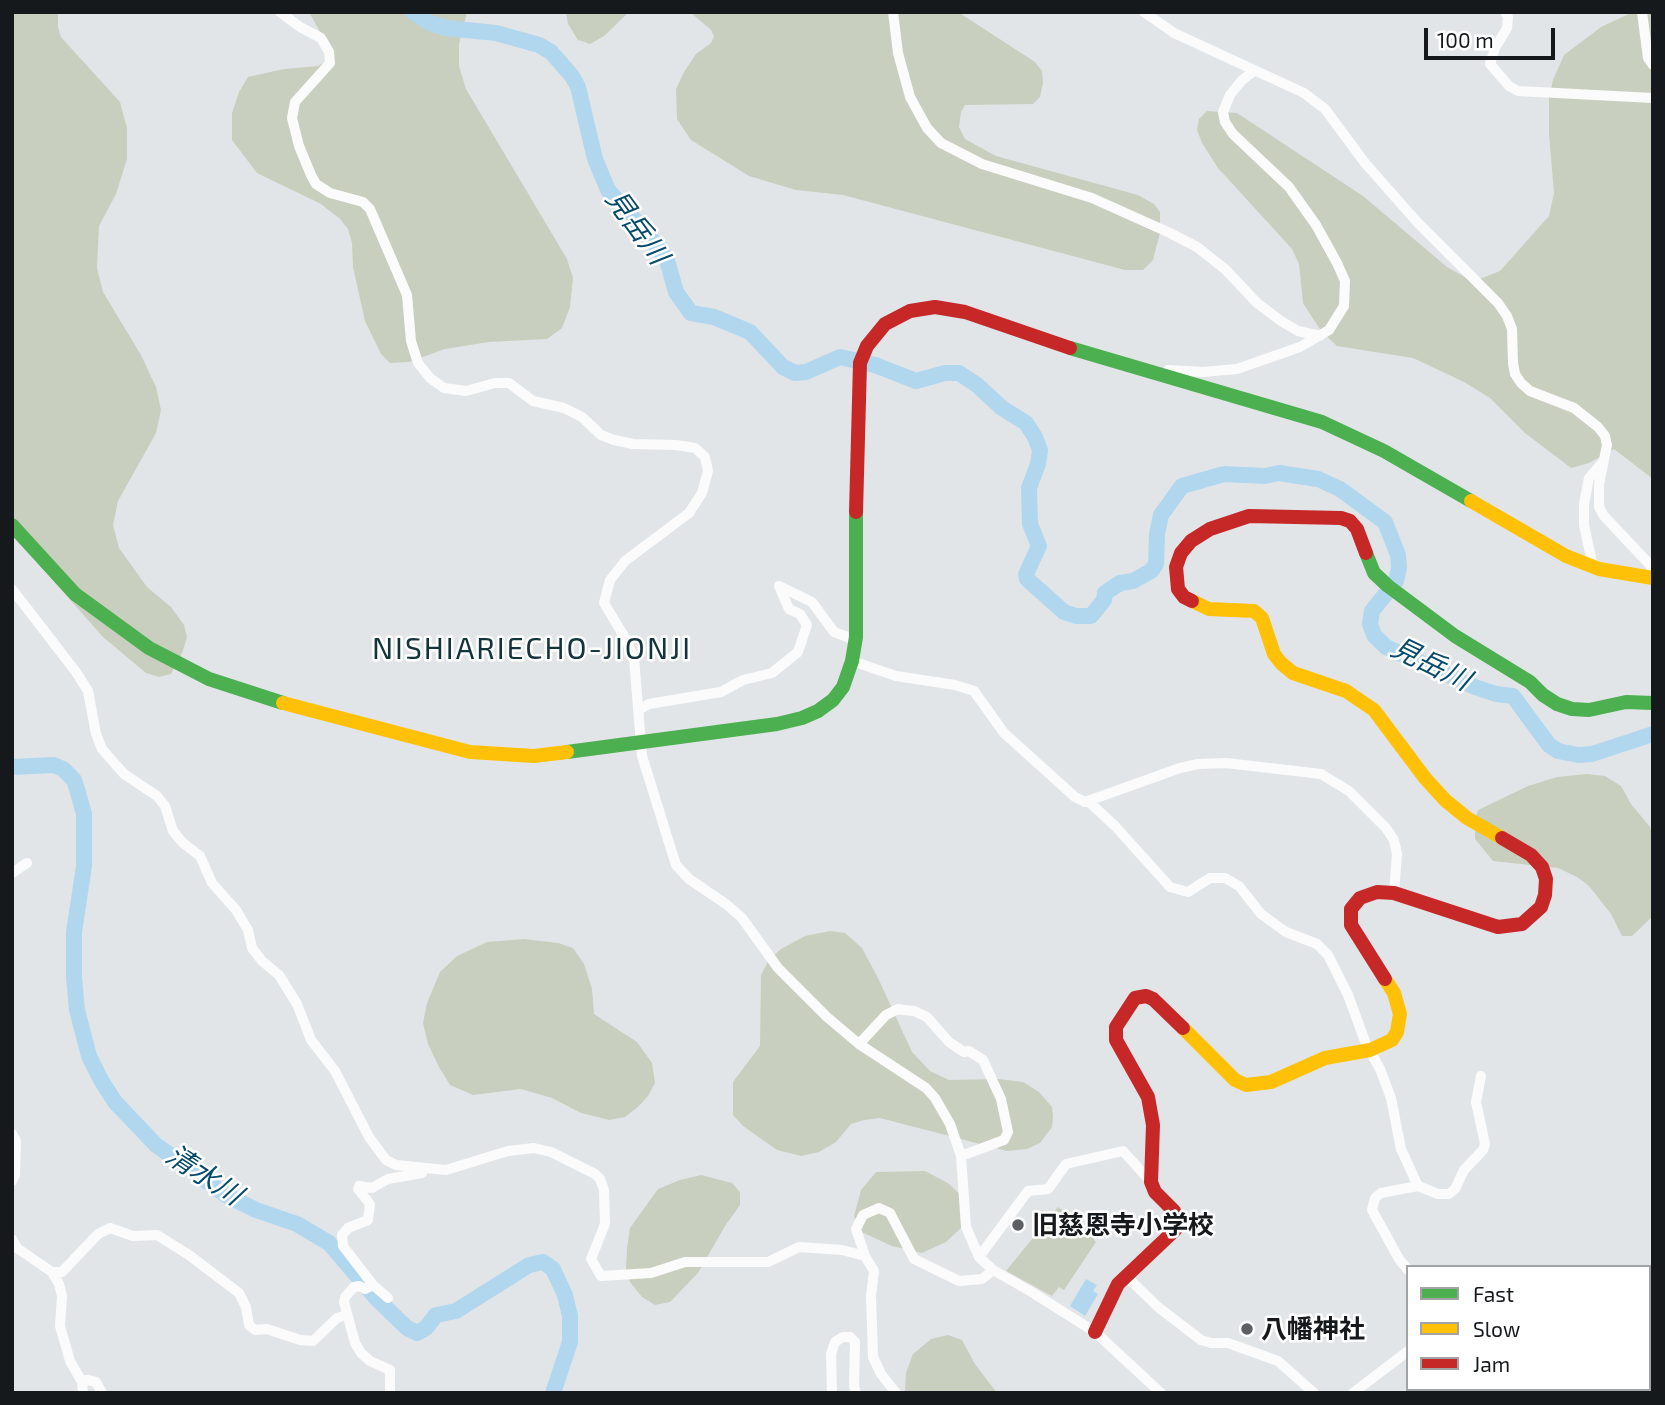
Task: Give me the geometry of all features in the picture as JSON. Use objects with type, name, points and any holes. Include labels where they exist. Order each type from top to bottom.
[{"type":"street","points":[[280,12],[321,38],[329,52],[330,63],[295,102],[292,118],[311,176],[316,184],[330,193],[363,202],[370,209],[407,295],[411,341],[418,363],[430,378],[444,388],[466,391],[495,383],[509,383],[533,401],[564,408],[582,417],[601,435],[614,440],[633,444],[695,448],[705,457],[708,471],[702,493],[689,513],[615,570],[604,603],[634,658],[639,743],[649,784],[673,857],[682,873],[742,918],[792,984],[859,1044],[909,1076],[935,1098],[950,1124],[961,1156],[966,1227],[979,1257],[993,1270],[1095,1332],[1161,1393]]},
{"type":"street","points":[[893,12],[898,53],[910,97],[927,128],[941,143],[982,164],[1092,198],[1198,247],[1226,270],[1257,303],[1281,321],[1298,331],[1320,336]]},
{"type":"street","points":[[1144,12],[1174,33],[1315,100],[1418,223],[1498,303],[1512,329],[1515,374],[1530,391],[1574,408],[1598,426],[1607,445],[1599,484],[1599,507],[1604,516],[1653,568]]},
{"type":"street","points":[[1505,12],[1508,17],[1507,27],[1494,47],[1490,64],[1509,86],[1518,90],[1653,98]]},
{"type":"street","points":[[1642,12],[1648,58],[1653,65]]},
{"type":"street","points":[[1161,377],[1168,370],[1203,372],[1237,369],[1300,347],[1329,330],[1344,306],[1345,281],[1316,225],[1289,187],[1233,134],[1225,122],[1223,112],[1230,95],[1242,80],[1254,71]]},
{"type":"street","points":[[12,525],[75,594],[149,648],[209,679],[250,694],[394,734],[470,752],[534,756],[777,724],[802,718],[833,700],[843,687],[852,660],[855,640],[858,378],[864,354],[885,324],[910,311],[935,307],[965,312],[1089,355],[1288,411],[1351,434],[1541,543],[1596,568],[1653,579]]},
{"type":"street","points":[[1596,568],[1584,524],[1584,504],[1589,478],[1602,463]]},
{"type":"street","points":[[1151,1182],[1152,1108],[1118,1047],[1115,1033],[1116,1027],[1135,998],[1146,996],[1153,999],[1235,1080],[1246,1085],[1271,1082],[1325,1058],[1370,1050],[1392,1040],[1399,1023],[1400,1006],[1355,934],[1350,917],[1351,909],[1360,898],[1377,892],[1394,894],[1497,927],[1510,927],[1522,924],[1541,907],[1546,879],[1542,867],[1531,855],[1467,818],[1445,800],[1374,710],[1346,691],[1293,673],[1282,663],[1274,654],[1262,618],[1254,611],[1209,610],[1184,597],[1175,579],[1176,567],[1181,553],[1191,541],[1210,529],[1249,516],[1333,516],[1350,522],[1357,529],[1370,566],[1391,589],[1474,649],[1530,682],[1542,695],[1557,704],[1572,709],[1589,710],[1626,702],[1653,703]]},
{"type":"street","points":[[638,710],[649,704],[721,692],[743,680],[772,673],[798,652],[807,625],[800,614],[789,609],[779,586],[813,603],[834,632],[855,640]]},
{"type":"street","points":[[12,589],[88,691],[96,734],[103,749],[124,774],[157,796],[165,806],[173,831],[200,856],[212,883],[236,910],[248,930],[252,948],[262,961],[279,975],[297,1004],[311,1040],[335,1071],[381,1155],[396,1165],[446,1170]]},
{"type":"street","points":[[852,660],[896,676],[955,685],[974,691],[1004,733],[1075,797],[1089,802],[1115,826],[1170,887],[1188,892],[1210,878],[1225,878],[1239,886],[1261,914],[1286,932],[1323,948],[1349,995],[1366,1044],[1391,1098],[1401,1149],[1418,1186]]},
{"type":"street","points":[[1089,802],[1180,768],[1198,764],[1226,763],[1321,774],[1349,791],[1386,828],[1394,840],[1397,854],[1394,894]]},
{"type":"street","points":[[12,873],[27,863]]},
{"type":"street","points":[[859,1044],[891,1011],[914,1011],[927,1017],[949,1042],[983,1060],[1001,1100],[1008,1132],[1004,1140],[961,1156]]},
{"type":"street","points":[[1406,1268],[1372,1210],[1375,1198],[1381,1193],[1418,1186],[1438,1194],[1449,1194],[1455,1189],[1464,1170],[1483,1150],[1485,1144],[1476,1102],[1482,1076]]},
{"type":"street","points":[[12,1134],[16,1141],[15,1175],[12,1181]]},
{"type":"street","points":[[388,1298],[370,1287],[341,1240],[344,1231],[364,1223],[369,1216],[370,1204],[358,1187],[372,1188],[388,1179],[414,1173],[439,1174],[508,1151],[534,1148],[551,1152],[600,1179],[604,1191],[605,1224],[591,1259],[601,1276],[651,1273],[685,1262],[768,1262],[799,1247],[842,1250],[865,1256]]},
{"type":"street","points":[[979,1257],[1028,1191],[1048,1189],[1066,1164],[1123,1151],[1151,1182],[1155,1192],[1174,1211],[1177,1223],[1175,1230],[1112,1292],[1095,1332]]},
{"type":"street","points":[[896,1393],[881,1374],[873,1357],[871,1296],[874,1271],[865,1256],[856,1229],[863,1214],[878,1208],[890,1213],[914,1259],[959,1281],[982,1279],[993,1270]]},
{"type":"street","points":[[52,1272],[62,1272],[98,1234],[110,1228],[133,1236],[157,1236],[189,1255],[239,1293],[246,1307],[249,1325],[255,1329],[267,1329],[313,1342],[337,1318],[346,1315]]},
{"type":"street","points":[[12,1239],[17,1248],[52,1272],[59,1284],[62,1296],[60,1326],[70,1361],[83,1387]]},
{"type":"street","points":[[1126,1276],[1158,1307],[1201,1340],[1228,1343],[1278,1361],[1314,1393]]},
{"type":"street","points":[[370,1287],[356,1286],[345,1297],[346,1315],[361,1353],[370,1361],[390,1370],[390,1393]]},
{"type":"street","points":[[832,1393],[831,1354],[835,1342],[843,1337],[850,1337],[855,1342],[856,1393]]},
{"type":"street","points":[[1353,1393],[1406,1352]]},
{"type":"street","points":[[83,1387],[87,1380],[96,1382],[102,1393]]},
{"type":"green space","points":[[12,12],[58,12],[61,37],[120,102],[127,128],[127,159],[116,194],[99,226],[97,268],[103,292],[141,355],[156,387],[161,410],[156,433],[118,501],[113,525],[119,548],[147,587],[171,607],[184,625],[187,637],[182,653],[171,674],[159,677],[146,673],[103,637],[12,534]]},
{"type":"green space","points":[[309,12],[467,12],[459,44],[459,66],[466,89],[567,259],[573,278],[570,307],[562,328],[547,339],[489,342],[445,349],[409,362],[390,363],[381,354],[365,321],[348,229],[321,204],[257,173],[232,140],[232,113],[239,92],[248,77],[284,69],[318,66],[327,61],[325,41]]},
{"type":"green space","points":[[566,12],[629,12],[604,36],[590,44],[578,40],[568,24]]},
{"type":"green space","points":[[690,12],[958,12],[1035,62],[1042,71],[1043,83],[1040,97],[1033,104],[965,105],[959,127],[965,139],[996,156],[1138,195],[1154,204],[1160,212],[1160,233],[1153,260],[1143,270],[1125,270],[843,195],[796,190],[749,176],[691,140],[677,119],[676,89],[696,54],[711,43],[714,36],[711,30]]},
{"type":"green space","points":[[1633,12],[1653,12],[1653,479],[1614,449],[1589,463],[1571,468],[1525,433],[1490,398],[1464,382],[1413,358],[1337,346],[1321,331],[1303,303],[1299,264],[1292,249],[1218,168],[1197,130],[1199,119],[1207,111],[1237,113],[1363,196],[1447,267],[1470,280],[1480,279],[1500,271],[1549,216],[1554,193],[1549,98],[1553,80],[1564,55],[1601,27]]},
{"type":"green space","points":[[1587,774],[1605,776],[1621,786],[1631,804],[1650,827],[1653,838],[1653,916],[1632,936],[1622,936],[1611,914],[1589,886],[1577,877],[1558,868],[1493,861],[1475,839],[1478,810],[1528,786],[1557,777]]},
{"type":"green space","points":[[830,931],[845,933],[862,948],[912,1052],[930,1071],[949,1080],[998,1079],[1023,1082],[1039,1092],[1052,1107],[1053,1115],[1052,1127],[1040,1143],[1027,1149],[1007,1151],[880,1118],[851,1124],[836,1142],[819,1152],[801,1156],[777,1150],[743,1126],[733,1115],[733,1082],[760,1046],[761,975],[769,960],[781,949],[805,936]]},
{"type":"green space","points":[[524,939],[558,943],[573,948],[584,964],[592,989],[594,1014],[637,1042],[652,1063],[655,1083],[648,1096],[625,1117],[609,1120],[581,1113],[552,1098],[521,1089],[473,1095],[450,1085],[439,1067],[428,1044],[423,1023],[427,1003],[440,972],[457,956],[487,942]]},
{"type":"green space","points":[[925,1171],[948,1183],[964,1198],[962,1227],[946,1242],[922,1253],[892,1246],[859,1231],[854,1216],[861,1190],[876,1172]]},
{"type":"green space","points":[[701,1175],[732,1183],[740,1192],[740,1205],[698,1273],[670,1302],[655,1305],[642,1297],[630,1282],[626,1270],[630,1228],[658,1189]]},
{"type":"green space","points":[[1058,1207],[1080,1222],[1096,1242],[1064,1290],[1059,1287],[1052,1296],[1006,1271]]},
{"type":"green space","points":[[948,1335],[962,1340],[975,1364],[997,1393],[905,1393],[906,1373],[913,1354],[931,1339]]},
{"type":"water","points":[[1086,1279],[1097,1285],[1093,1291],[1098,1294],[1085,1316],[1070,1306]]},
{"type":"waterway","name":"見岳川","points":[[413,12],[430,23],[446,28],[496,33],[539,45],[551,52],[578,87],[595,159],[608,190],[667,260],[676,292],[691,313],[714,317],[750,332],[783,367],[795,373],[806,372],[840,357],[875,365],[916,381],[945,373],[959,373],[1002,408],[1026,423],[1040,450],[1029,488],[1030,524],[1039,546],[1026,574],[1027,579],[1064,612],[1076,616],[1091,616],[1104,600],[1105,593],[1120,583],[1133,581],[1151,571],[1156,564],[1161,515],[1182,486],[1224,474],[1265,476],[1279,473],[1318,479],[1340,489],[1385,522],[1398,555],[1399,568],[1396,581],[1372,611],[1370,624],[1374,635],[1386,647],[1475,687],[1513,696],[1549,745],[1558,751],[1578,755],[1592,754],[1653,734]]},
{"type":"waterway","name":"清水川","points":[[12,767],[54,765],[63,769],[74,780],[77,789],[84,814],[84,866],[74,932],[77,1010],[89,1056],[115,1102],[156,1145],[226,1195],[256,1210],[297,1224],[329,1243],[377,1299],[407,1328],[417,1333],[426,1328],[436,1315],[456,1311],[529,1265],[543,1262],[553,1269],[565,1295],[570,1316],[570,1342],[553,1393]]},
{"type":"traffic: fast","points":[[1070,348],[1322,422],[1384,451],[1471,501]]},
{"type":"traffic: fast","points":[[567,752],[777,724],[802,718],[833,700],[843,687],[852,661],[856,637],[856,512]]},
{"type":"traffic: fast","points":[[12,525],[75,594],[149,648],[209,679],[283,703]]},
{"type":"traffic: fast","points":[[1366,553],[1374,573],[1388,586],[1455,636],[1530,682],[1557,704],[1572,709],[1589,710],[1626,702],[1653,703]]},
{"type":"traffic: slow","points":[[1471,501],[1566,556],[1599,569],[1653,578]]},
{"type":"traffic: slow","points":[[1192,601],[1209,609],[1254,611],[1262,618],[1274,654],[1281,663],[1293,673],[1346,691],[1374,710],[1445,800],[1467,818],[1502,838]]},
{"type":"traffic: slow","points":[[283,703],[470,752],[534,756],[567,752]]},
{"type":"traffic: slow","points":[[1183,1028],[1235,1080],[1246,1085],[1271,1082],[1325,1058],[1370,1050],[1392,1040],[1397,1032],[1400,1014],[1394,993],[1385,979]]},
{"type":"traffic: jam","points":[[856,512],[860,363],[867,346],[885,324],[910,311],[935,307],[965,312],[1070,348]]},
{"type":"traffic: jam","points":[[1192,601],[1184,597],[1178,589],[1176,567],[1181,553],[1191,541],[1210,529],[1249,516],[1341,518],[1350,521],[1357,529],[1366,553]]},
{"type":"traffic: jam","points":[[1385,979],[1351,925],[1351,909],[1360,898],[1377,892],[1394,893],[1498,927],[1522,924],[1541,907],[1546,879],[1542,867],[1531,855],[1502,838]]},
{"type":"traffic: jam","points":[[1095,1332],[1118,1284],[1175,1230],[1177,1223],[1174,1211],[1155,1192],[1151,1182],[1153,1125],[1148,1097],[1116,1040],[1116,1027],[1135,998],[1146,996],[1153,999],[1183,1028]]},
{"type":"place","name":"旧慈恩寺小学校","points":[[1018,1225]]},
{"type":"place","name":"八幡神社","points":[[1247,1329]]},
{"type":"district","name":"NISHIARIECHO-JIONJI","points":[[532,649]]}]
